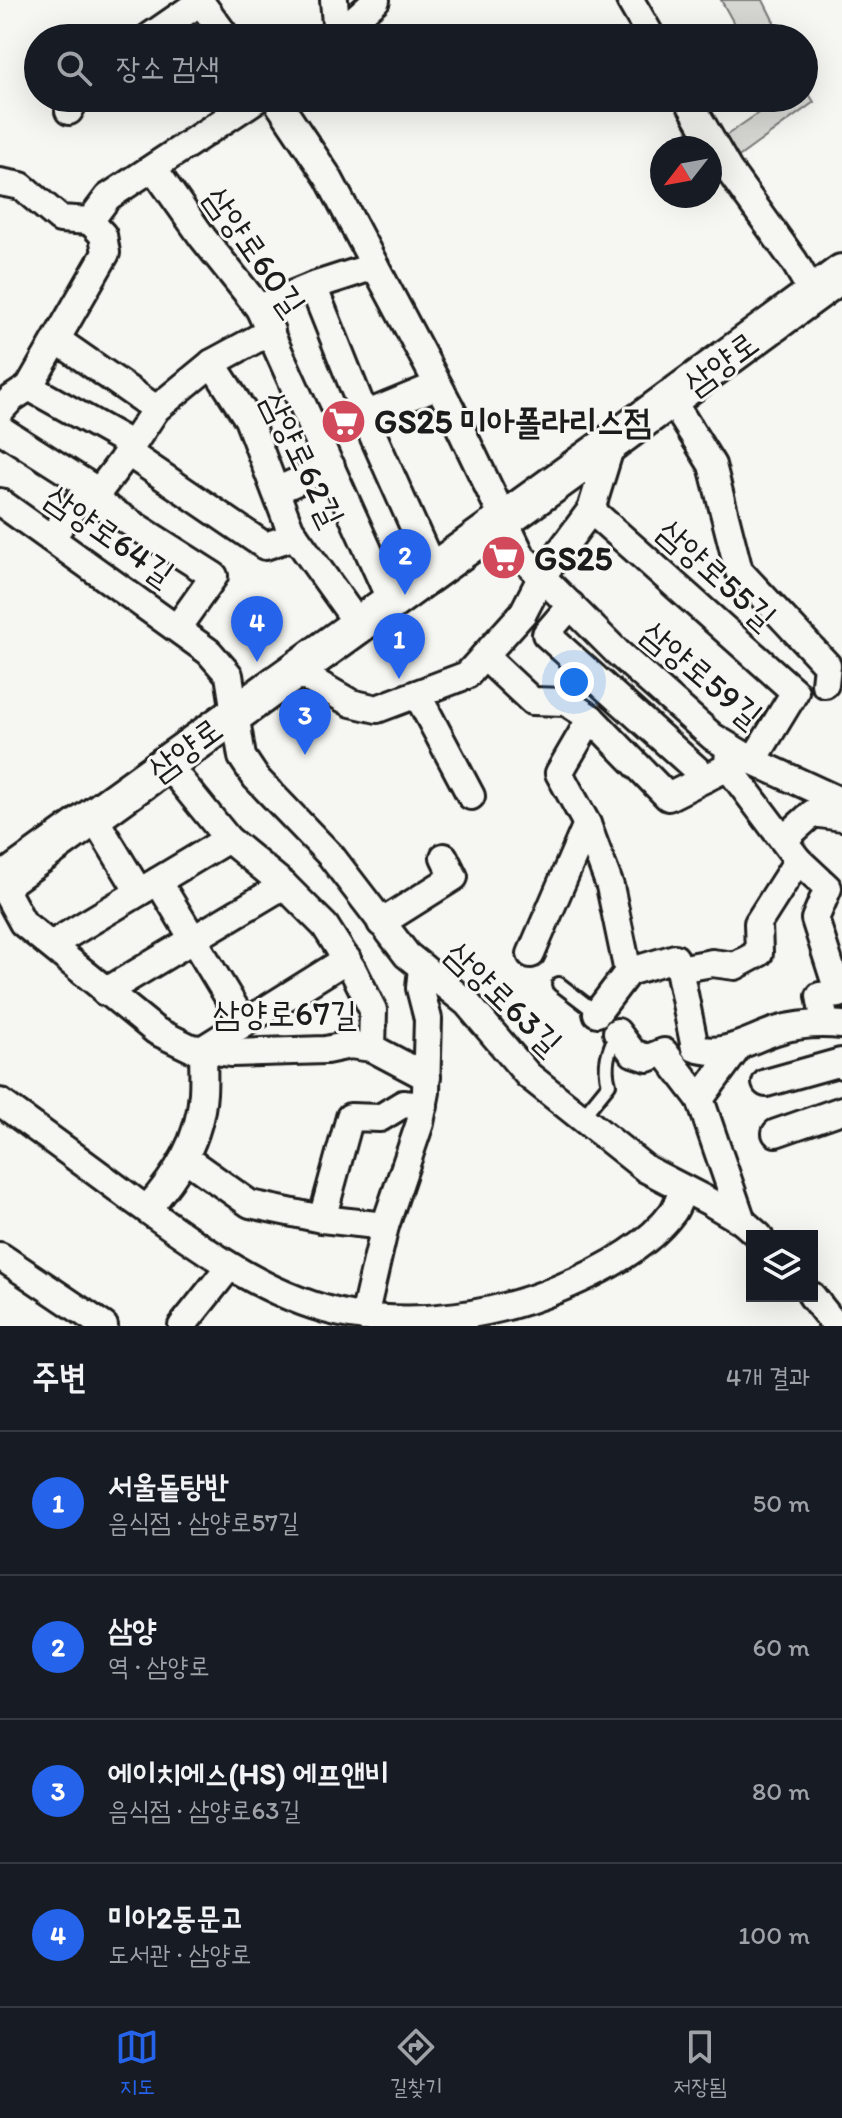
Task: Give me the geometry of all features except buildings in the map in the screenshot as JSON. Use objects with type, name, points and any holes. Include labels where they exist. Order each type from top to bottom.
[{"type":"main road","name":"삼양로","points":[[0,882],[842,273]]},
{"type":"street","points":[[334,0],[335,24]]},
{"type":"street","points":[[350,24],[376,0]]},
{"type":"street","points":[[630,0],[644,24]]},
{"type":"street","points":[[167,24],[199,1],[216,24]]},
{"type":"street","points":[[90,221],[108,197],[237,112]]},
{"type":"street","name":"삼양로59길","points":[[284,112],[328,177],[438,385],[522,557],[630,663],[713,737],[729,763]]},
{"type":"street","points":[[695,112],[728,169],[794,261],[814,295]]},
{"type":"street","name":"삼양로60길","points":[[154,169],[203,238],[259,308],[391,601]]},
{"type":"street","points":[[0,182],[21,186],[60,219],[90,221],[103,235],[106,253],[29,387],[0,411]]},
{"type":"street","points":[[259,308],[375,266]]},
{"type":"street","points":[[313,286],[433,570]]},
{"type":"street","points":[[96,496],[156,409],[212,363],[271,331]]},
{"type":"street","points":[[57,340],[156,409]]},
{"type":"street","name":"삼양로62길","points":[[212,363],[248,419],[295,536],[358,624]]},
{"type":"street","points":[[365,415],[438,385]]},
{"type":"street","points":[[29,387],[129,448],[265,546],[295,536]]},
{"type":"street","name":"삼양로55길","points":[[591,510],[795,692],[836,683],[827,665],[739,571],[712,465],[671,399]]},
{"type":"street","points":[[0,429],[96,496]]},
{"type":"street","points":[[294,670],[351,703],[377,709],[467,675],[523,613],[542,576],[591,510],[612,442]]},
{"type":"street","points":[[276,491],[331,466]]},
{"type":"street","points":[[51,538],[84,493],[96,496]]},
{"type":"street","name":"삼양로64길","points":[[96,496],[214,576],[177,628]]},
{"type":"street","name":"삼양로64길","points":[[0,502],[209,652],[229,675],[234,714]]},
{"type":"street","name":"삼양로59길","points":[[571,605],[546,634],[729,763],[842,802]]},
{"type":"street","points":[[484,656],[532,701],[566,702],[591,718],[668,797],[729,763],[795,692]]},
{"type":"street","points":[[417,694],[471,796]]},
{"type":"street","name":"삼양로63길","points":[[234,714],[242,757],[256,778],[331,856],[407,955],[467,1003],[528,1075],[646,1169],[751,1229]]},
{"type":"street","points":[[591,718],[559,773],[587,824],[610,886],[628,972]]},
{"type":"street","points":[[166,763],[228,839],[284,885],[325,926],[347,959],[373,1010],[372,1048]]},
{"type":"street","points":[[597,1013],[628,972],[675,958],[695,1048],[707,1052],[739,1046],[780,1029],[834,1024],[820,996],[839,994],[815,919],[828,888],[791,849],[729,763]]},
{"type":"street","points":[[679,969],[712,963],[735,966],[759,953],[758,923],[791,849],[813,813],[842,817]]},
{"type":"street","points":[[93,816],[194,939],[244,1023]]},
{"type":"street","points":[[531,954],[587,824]]},
{"type":"street","points":[[51,945],[228,839]]},
{"type":"street","points":[[381,923],[454,877],[444,857]]},
{"type":"street","name":"삼양로67길","points":[[0,882],[23,923],[156,1031],[191,1048],[232,1053],[326,1050],[350,1045],[372,1048],[427,1077]]},
{"type":"street","points":[[105,992],[284,885]]},
{"type":"street","points":[[147,1209],[172,1180],[193,1144],[203,1094],[203,1049],[347,959]]},
{"type":"street","points":[[364,1317],[385,1226],[424,1106],[428,1019],[420,988],[422,967]]},
{"type":"street","points":[[617,1032],[633,1053],[648,1058],[664,1052],[700,1099],[751,1229]]},
{"type":"street","points":[[700,1099],[739,1046]]},
{"type":"street","points":[[766,1083],[841,1062],[842,1065]]},
{"type":"street","points":[[0,1102],[229,1267],[290,1297],[347,1315],[391,1321],[492,1312],[597,1273],[636,1248],[673,1212],[683,1190]]},
{"type":"street","points":[[322,1219],[350,1117],[380,1118],[403,1104],[424,1106]]},
{"type":"street","points":[[776,1133],[842,1110]]},
{"type":"street","points":[[185,1158],[250,1204],[322,1219],[385,1226]]},
{"type":"street","points":[[0,1256],[104,1326]]},
{"type":"street","points":[[182,1326],[229,1267]]},
{"type":"street","points":[[817,1302],[836,1326]]},
{"type":"lane","name":"삼양로63길","points":[[559,984],[617,1032],[608,1052],[605,1071],[609,1084],[583,1116]]},
{"type":"shaded area","points":[[721,0],[763,0],[775,24],[734,24]]},
{"type":"shaded area","points":[[760,112],[800,112],[733,161],[722,138]]},
{"type":"place","name":"GS25 미아폴라리스점","points":[[343,421]]},
{"type":"place","name":"GS25","points":[[503,558]]},
{"type":"place","name":"삼양","points":[[405,595]]},
{"type":"place","name":"미아2동문고","points":[[257,662]]},
{"type":"place","name":"서울돝탕반","points":[[399,679]]},
{"type":"place","name":"에이치에스(HS) 에프앤비","points":[[305,755]]}]
